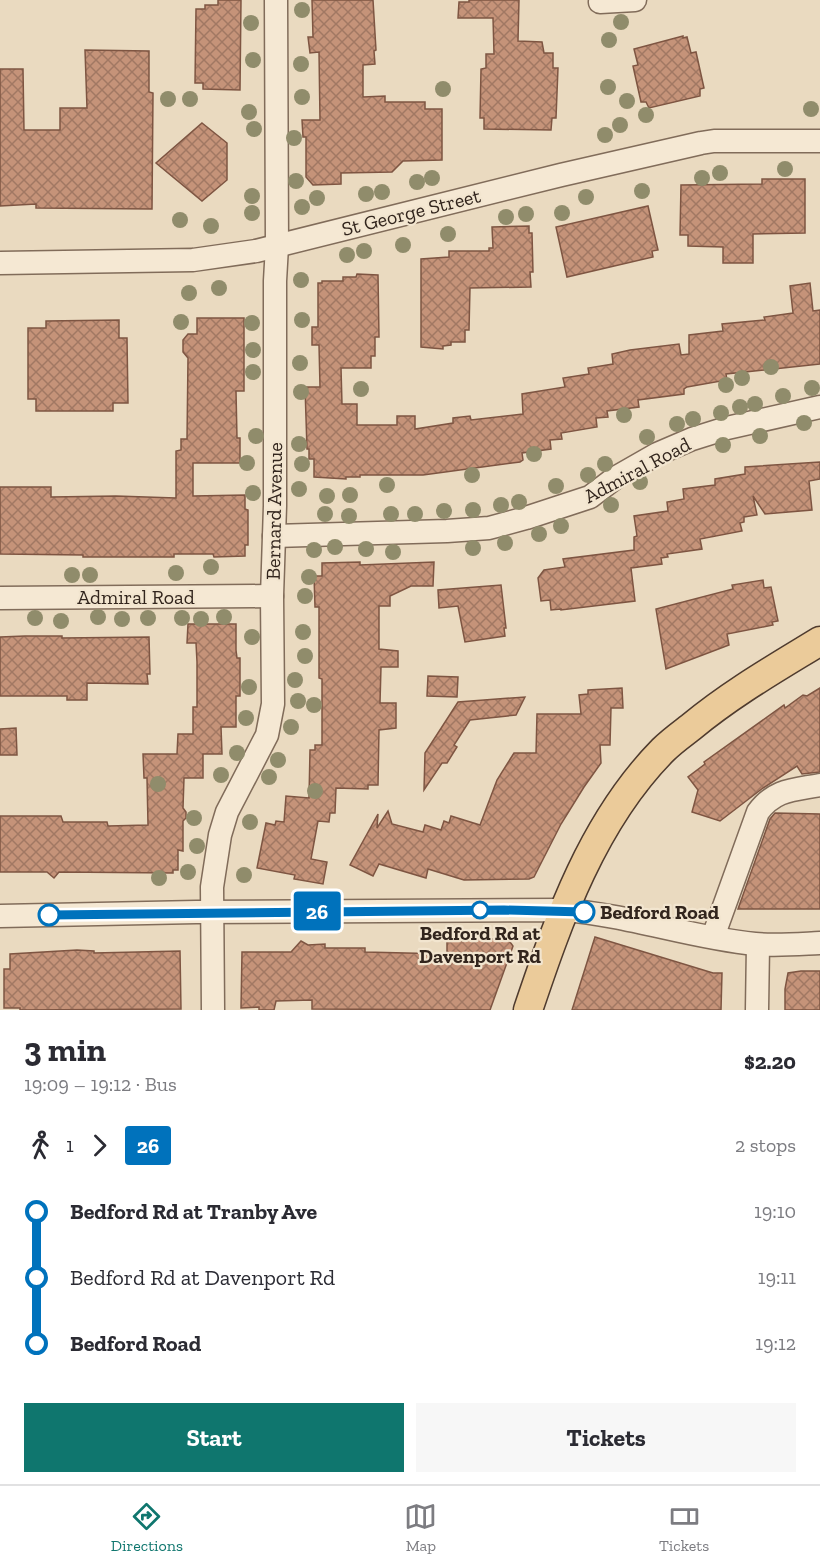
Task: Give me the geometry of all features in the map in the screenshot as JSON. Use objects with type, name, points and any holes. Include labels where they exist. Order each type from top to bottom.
[{"type":"main road","points":[[528,1010],[564,910],[604,827],[627,793],[663,749],[726,699],[820,641]]},
{"type":"street","name":"Bernard Avenue","points":[[213,1010],[212,887],[220,835],[227,812],[267,735],[273,704],[272,597],[277,246],[276,0]]},
{"type":"street","points":[[600,2],[635,0]]},
{"type":"street","name":"St George Street","points":[[0,263],[193,260],[277,246],[561,175],[701,143],[820,141]]},
{"type":"street","name":"Admiral Road","points":[[274,536],[404,533],[489,528],[590,497],[623,473],[657,454],[692,439],[727,428],[820,407]]},
{"type":"street","name":"Admiral Road","points":[[0,598],[272,597]]},
{"type":"street","points":[[712,937],[758,812],[765,802],[780,792],[820,785]]},
{"type":"street","points":[[0,916],[564,910],[599,913],[758,945],[820,943]]},
{"type":"street","points":[[757,1010],[758,945]]},
{"type":"building","points":[[218,0],[241,0],[240,90],[203,89],[203,83],[195,83],[196,9],[205,9],[205,5],[218,5]]},
{"type":"building","points":[[312,0],[373,0],[375,64],[363,65],[363,97],[385,96],[385,102],[425,102],[425,109],[442,109],[442,160],[403,161],[392,172],[341,173],[341,184],[313,185],[306,177],[306,137],[303,137],[302,120],[320,120],[319,52],[310,53],[308,37],[313,37]]},
{"type":"building","points":[[469,0],[519,0],[518,41],[542,42],[544,53],[553,53],[553,68],[558,68],[556,118],[552,118],[551,130],[484,129],[484,118],[480,118],[481,69],[486,68],[486,54],[494,54],[493,18],[458,18],[459,2],[469,2]]},
{"type":"building","points":[[683,36],[683,38],[687,37],[691,53],[696,52],[704,88],[700,89],[700,96],[649,108],[646,102],[641,102],[633,66],[638,65],[634,49]]},
{"type":"building","points":[[85,50],[149,51],[149,92],[153,93],[152,209],[36,208],[36,204],[0,206],[0,69],[23,69],[24,130],[60,130],[60,108],[87,108]]},
{"type":"building","points":[[202,123],[227,143],[227,180],[202,201],[156,163]]},
{"type":"building","points":[[762,179],[805,179],[805,233],[753,234],[753,263],[723,263],[723,247],[688,246],[688,235],[680,235],[681,185],[762,184]]},
{"type":"building","points":[[648,206],[658,250],[652,251],[653,257],[567,277],[556,227]]},
{"type":"building","points":[[529,226],[529,233],[532,233],[531,287],[470,288],[469,330],[465,330],[465,342],[451,342],[451,345],[443,346],[443,349],[421,347],[421,259],[449,257],[449,251],[489,251],[489,248],[493,248],[492,227]]},
{"type":"building","points":[[357,274],[378,275],[379,337],[375,337],[375,356],[371,356],[371,368],[341,368],[342,404],[357,404],[357,425],[397,425],[397,416],[415,416],[415,429],[453,423],[453,418],[470,416],[471,420],[523,414],[522,394],[565,387],[563,378],[589,374],[588,368],[613,364],[612,354],[679,344],[681,355],[689,354],[689,335],[723,331],[722,324],[765,320],[764,317],[793,313],[790,286],[810,283],[813,311],[820,310],[820,364],[726,374],[727,380],[687,387],[684,389],[684,394],[638,400],[639,407],[607,411],[608,417],[596,418],[597,427],[561,433],[562,439],[550,440],[551,449],[522,453],[523,460],[520,462],[423,475],[360,475],[360,477],[346,477],[346,479],[314,477],[314,459],[309,459],[309,449],[307,449],[305,387],[320,387],[319,345],[312,345],[312,327],[318,327],[318,283],[343,281],[343,277],[356,277]]},
{"type":"building","points":[[197,318],[244,318],[244,391],[236,391],[240,463],[193,463],[193,496],[245,495],[245,509],[248,510],[248,545],[245,545],[245,556],[214,557],[213,554],[174,554],[174,557],[83,557],[83,555],[0,554],[0,487],[51,487],[51,497],[176,498],[176,451],[181,450],[181,439],[187,439],[188,358],[183,352],[183,340],[188,334],[197,334]]},
{"type":"building","points":[[119,320],[119,338],[127,338],[128,403],[113,403],[113,411],[36,411],[36,399],[28,399],[28,328],[46,328],[46,321]]},
{"type":"building","points":[[820,462],[820,479],[809,481],[812,510],[765,514],[753,496],[757,515],[744,517],[744,522],[740,523],[742,531],[700,539],[702,549],[667,554],[668,557],[661,558],[662,564],[631,568],[635,601],[551,610],[550,600],[541,601],[538,578],[544,570],[565,567],[563,559],[634,550],[634,537],[637,536],[634,516],[668,511],[667,502],[684,499],[683,489],[715,485],[715,479],[745,474],[745,467]]},
{"type":"building","points":[[360,562],[360,565],[434,562],[433,586],[411,586],[390,596],[390,606],[379,606],[379,649],[398,651],[398,667],[381,667],[380,703],[396,703],[396,728],[379,730],[378,785],[368,785],[368,789],[336,788],[335,813],[330,813],[329,822],[318,821],[311,859],[327,862],[323,884],[294,879],[295,875],[257,868],[266,823],[275,825],[276,821],[284,822],[286,796],[309,798],[310,750],[315,750],[315,745],[322,745],[319,607],[315,607],[314,576],[322,576],[322,563]]},
{"type":"building","points":[[763,580],[764,588],[771,587],[778,621],[772,622],[773,625],[727,634],[729,645],[666,669],[656,609],[733,589],[732,585]]},
{"type":"building","points":[[501,585],[505,636],[465,642],[458,606],[439,608],[438,590]]},
{"type":"building","points":[[188,624],[236,624],[236,650],[237,658],[240,658],[240,696],[236,696],[236,727],[221,727],[222,754],[203,754],[203,778],[184,778],[183,808],[186,818],[183,821],[183,851],[178,850],[178,870],[173,870],[173,873],[59,872],[54,878],[47,872],[0,872],[0,816],[61,816],[63,822],[107,822],[108,826],[148,825],[147,778],[144,778],[143,754],[177,754],[178,734],[193,734],[193,707],[197,707],[197,662],[196,643],[187,643]]},
{"type":"building","points":[[0,637],[149,637],[148,684],[87,683],[87,700],[67,700],[67,696],[0,696]]},
{"type":"building","points":[[428,676],[458,677],[457,697],[427,696]]},
{"type":"building","points":[[622,688],[623,708],[611,708],[610,745],[600,745],[601,763],[561,824],[534,877],[464,880],[428,869],[426,878],[379,864],[373,876],[350,865],[378,814],[377,828],[388,811],[392,824],[423,832],[425,825],[441,830],[444,821],[449,823],[451,816],[480,825],[497,780],[514,753],[536,753],[537,714],[581,714],[579,695],[588,694],[588,690]]},
{"type":"building","points":[[820,688],[820,772],[802,774],[797,766],[763,788],[720,821],[692,812],[698,790],[688,777],[705,764],[704,762],[784,705],[785,708],[803,695],[807,696]]},
{"type":"building","points":[[525,697],[516,715],[470,720],[454,745],[457,747],[447,763],[442,763],[424,790],[425,753],[458,702]]},
{"type":"building","points":[[16,728],[17,755],[0,755],[0,729]]},
{"type":"building","points":[[775,813],[820,814],[820,909],[738,909],[770,819]]},
{"type":"building","points":[[595,937],[713,973],[722,973],[721,1010],[572,1010]]},
{"type":"building","points":[[447,939],[508,939],[513,946],[490,1010],[312,1009],[312,1000],[276,1001],[274,1010],[259,1010],[259,1007],[241,1008],[242,952],[291,952],[301,941],[308,945],[325,944],[325,948],[365,948],[365,952],[447,954]]},
{"type":"building","points":[[94,951],[94,953],[180,951],[181,1009],[20,1010],[20,1008],[4,1008],[4,969],[10,969],[10,954]]},
{"type":"building","points":[[820,971],[820,1010],[785,1010],[788,973]]},
{"type":"bus line","name":"26","points":[[49,915],[504,910],[584,912]]},
{"type":"place","name":"Bedford Rd at Davenport Rd","points":[[480,910]]},
{"type":"place","name":"Bedford Road","points":[[584,912]]}]
